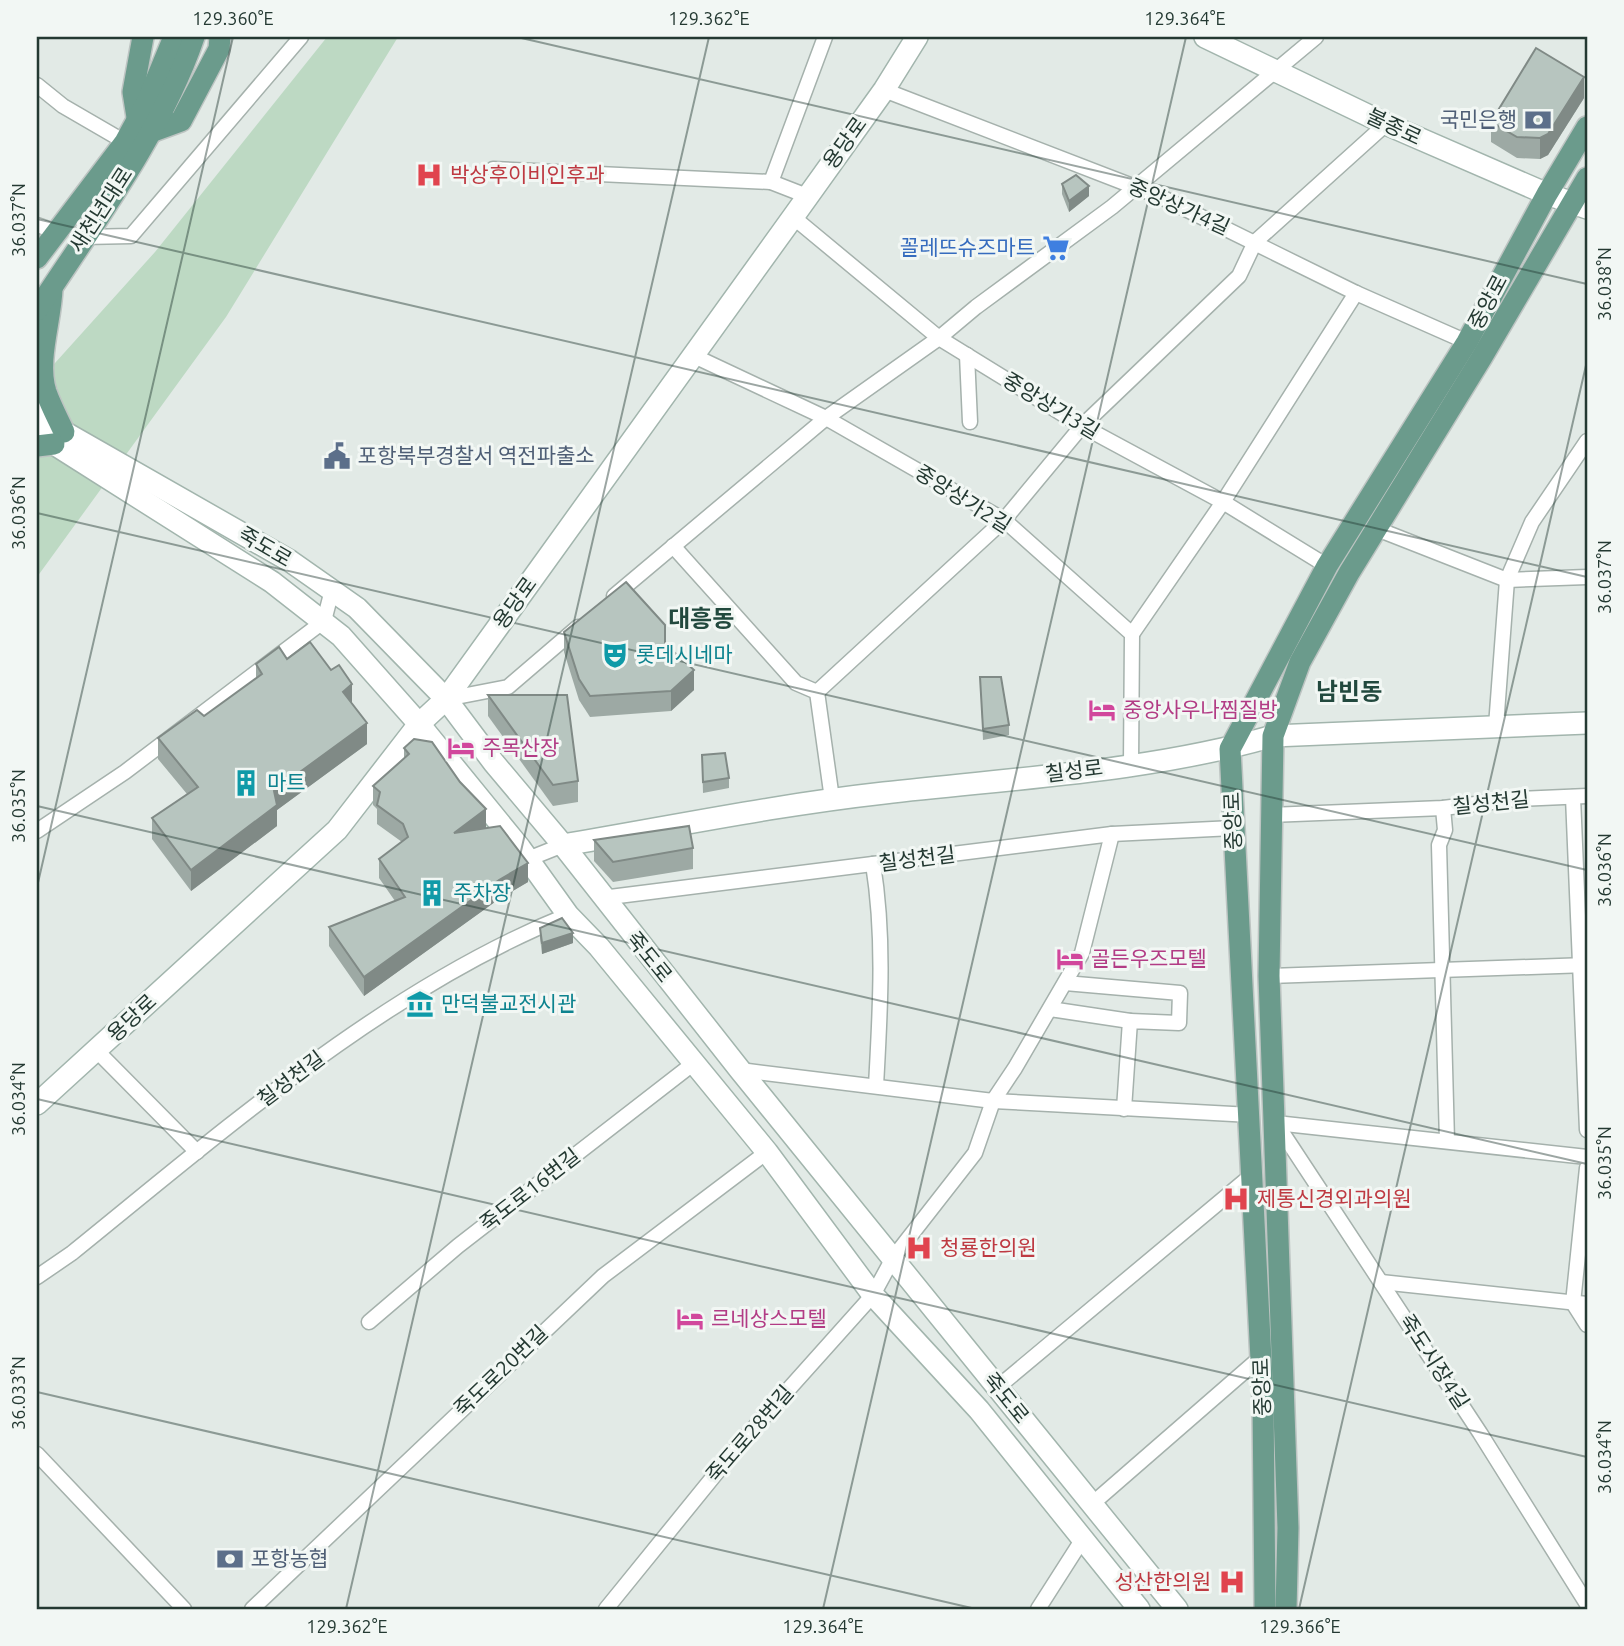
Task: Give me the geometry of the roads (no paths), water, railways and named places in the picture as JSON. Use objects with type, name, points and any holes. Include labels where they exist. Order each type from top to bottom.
[{"type":"main road","points":[[143,37],[133,92],[149,115],[181,121],[219,49],[220,37]]},
{"type":"main road","points":[[149,115],[174,37]]},
{"type":"main road","points":[[149,115],[194,37]]},
{"type":"main road","name":"용당로","points":[[37,1104],[337,830],[419,724],[446,699],[884,90],[917,37]]},
{"type":"main road","name":"불종로","points":[[1205,37],[1237,44],[1276,69],[1386,124],[1546,194],[1580,205]]},
{"type":"main road","name":"새천년대로","points":[[37,258],[47,229],[149,115]]},
{"type":"main road","name":"새천년대로","points":[[37,310],[84,236],[149,115]]},
{"type":"main road","name":"중앙로","points":[[1265,1609],[1261,1357],[1251,1115],[1230,749],[1327,566],[1467,342],[1546,194],[1587,127]]},
{"type":"main road","name":"중앙로","points":[[1286,1609],[1289,1528],[1269,976],[1273,736],[1300,662],[1377,529],[1580,205],[1587,178]]},
{"type":"main road","points":[[52,286],[51,318],[43,361],[52,441]]},
{"type":"main road","name":"죽도로","points":[[37,402],[52,441],[290,561],[357,608],[446,699],[494,763],[563,845],[602,898],[740,1070],[1177,1609]]},
{"type":"main road","name":"죽도로","points":[[37,429],[272,582],[324,621],[419,724],[528,859],[568,915],[599,947],[767,1152],[873,1295],[979,1410],[1084,1537],[1139,1609]]},
{"type":"main road","name":"칠성로","points":[[563,845],[832,799],[1131,764],[1230,749],[1273,736],[1587,723]]},
{"type":"street","points":[[84,236],[131,236],[301,37]]},
{"type":"street","points":[[771,181],[825,37]]},
{"type":"street","points":[[446,699],[508,687],[826,418],[939,338],[976,307],[1112,207],[1316,37]]},
{"type":"street","points":[[37,85],[63,106],[125,142]]},
{"type":"street","name":"중앙상가4길","points":[[884,90],[1134,186],[1356,293],[1467,342]]},
{"type":"street","points":[[817,692],[1004,520],[1082,426],[1239,276],[1255,242],[1386,124]]},
{"type":"street","points":[[493,169],[771,181],[807,196]]},
{"type":"street","name":"중앙상가3길","points":[[793,217],[939,338],[1082,426],[1223,502],[1327,566]]},
{"type":"street","points":[[1131,764],[1132,634],[1223,502],[1356,293]]},
{"type":"street","points":[[967,355],[970,422]]},
{"type":"street","name":"중앙상가2길","points":[[694,356],[826,418],[1004,520],[1132,634]]},
{"type":"street","points":[[1496,726],[1507,580],[1532,522],[1587,441]]},
{"type":"street","points":[[1377,529],[1507,580],[1587,577]]},
{"type":"street","points":[[673,546],[796,683],[817,692]]},
{"type":"street","points":[[37,831],[125,772],[324,621],[332,590]]},
{"type":"street","points":[[817,692],[832,799]]},
{"type":"street","points":[[1580,796],[1587,1130]]},
{"type":"street","name":"칠성천길","points":[[1270,815],[1443,808],[1516,799],[1580,796]]},
{"type":"street","points":[[1443,808],[1445,830],[1439,848],[1447,1141]]},
{"type":"street","name":"칠성천길","points":[[602,898],[1112,834],[1233,828]]},
{"type":"street","name":"죽도로28번길","points":[[606,1609],[744,1439],[873,1295],[893,1258],[975,1153],[993,1101],[1082,953],[1112,834]]},
{"type":"street","points":[[528,859],[563,845]]},
{"type":"street","points":[[873,864],[880,918],[881,1002],[876,1086]]},
{"type":"street","name":"칠성천길","points":[[37,1277],[72,1253],[337,1044],[506,939],[568,915]]},
{"type":"street","points":[[1269,976],[1584,966]]},
{"type":"street","points":[[1050,1009],[1130,1021],[1179,1023],[1180,993],[1065,983]]},
{"type":"street","points":[[1124,1109],[1130,1021]]},
{"type":"street","points":[[97,1051],[197,1152]]},
{"type":"street","name":"죽도로16번길","points":[[369,1322],[458,1246],[694,1063]]},
{"type":"street","points":[[740,1070],[993,1101],[1251,1115]]},
{"type":"street","points":[[1276,1124],[1587,1157]]},
{"type":"street","name":"죽도시장4길","points":[[1276,1124],[1381,1282],[1587,1604]]},
{"type":"street","name":"죽도로20번길","points":[[252,1609],[603,1276],[767,1152]]},
{"type":"street","points":[[1587,1168],[1580,1304],[1587,1325]]},
{"type":"street","points":[[998,1387],[1253,1174]]},
{"type":"street","points":[[1381,1282],[1580,1304]]},
{"type":"street","points":[[1091,1504],[1261,1357]]},
{"type":"street","points":[[37,1454],[184,1609]]},
{"type":"street","points":[[1038,1609],[1084,1537]]},
{"type":"place","name":"국민은행","points":[[1538,120]]},
{"type":"place","name":"박상후이비인후과","points":[[429,175]]},
{"type":"place","name":"꼴레뜨슈즈마트","points":[[1056,248]]},
{"type":"place","name":"포항북부경찰서 역전파출소","points":[[337,456]]},
{"type":"place","name":"롯데시네마","points":[[615,655]]},
{"type":"place","name":"중앙사우나찜질방","points":[[1102,710]]},
{"type":"place","name":"주목산장","points":[[461,748]]},
{"type":"place","name":"마트","points":[[246,783]]},
{"type":"place","name":"주차장","points":[[432,893]]},
{"type":"place","name":"골든우즈모텔","points":[[1070,959]]},
{"type":"place","name":"만덕불교전시관","points":[[420,1004]]},
{"type":"place","name":"제통신경외과의원","points":[[1236,1199]]},
{"type":"place","name":"청룡한의원","points":[[919,1248]]},
{"type":"place","name":"르네상스모텔","points":[[690,1319]]},
{"type":"place","name":"포항농협","points":[[230,1559]]},
{"type":"place","name":"성산한의원","points":[[1232,1582]]},
{"type":"district","name":"대흥동","points":[[701,619]]},
{"type":"district","name":"남빈동","points":[[1349,692]]}]
